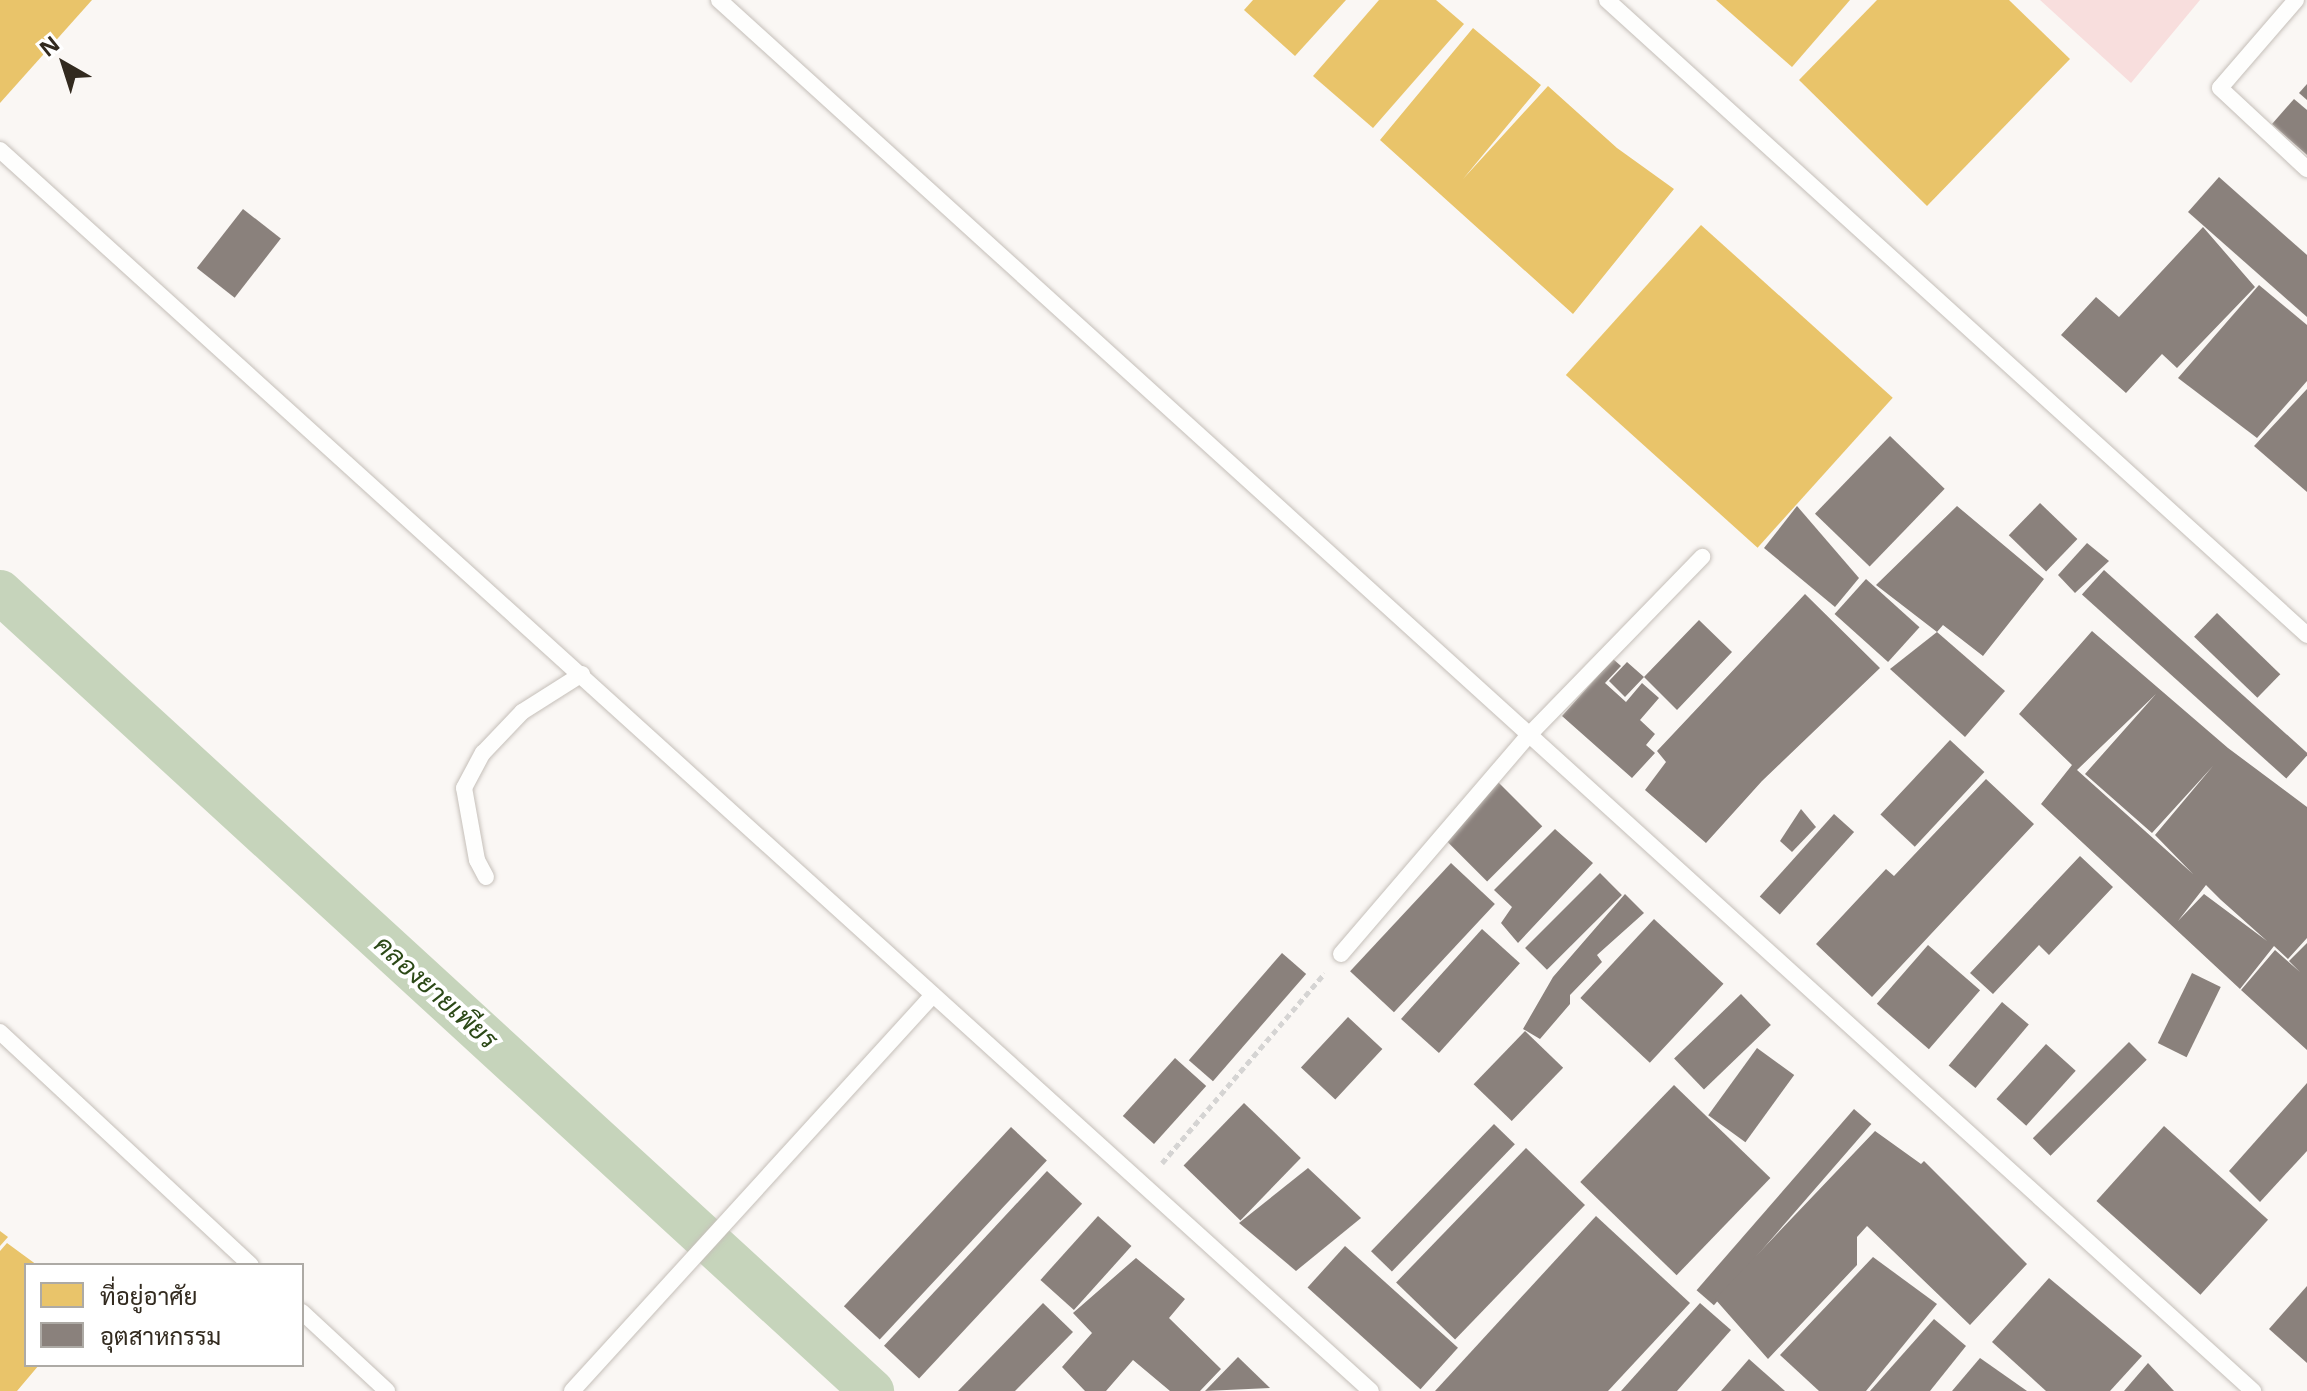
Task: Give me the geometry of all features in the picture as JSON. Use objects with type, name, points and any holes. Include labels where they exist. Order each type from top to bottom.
[{"type":"lane","points":[[719,0],[2253,1391]]},
{"type":"lane","points":[[1607,0],[2307,635]]},
{"type":"lane","points":[[2296,0],[2220,88],[2307,169]]},
{"type":"lane","points":[[0,150],[1371,1391]]},
{"type":"lane","points":[[1341,954],[1528,736],[1702,557]]},
{"type":"lane","points":[[486,877],[477,860],[464,788],[483,753],[522,712],[582,674]]},
{"type":"lane","points":[[572,1391],[933,995]]},
{"type":"lane","points":[[0,1032],[249,1263]]},
{"type":"lane","points":[[304,1314],[387,1391]]},
{"type":"path","points":[[1143,1185],[1341,954]]},
{"type":"shaded area","points":[[2040,0],[2200,0],[2131,83]]},
{"type":"building: ที่อยู่อาศัย","points":[[0,0],[92,0],[0,103]]},
{"type":"building: ที่อยู่อาศัย","points":[[1253,0],[1346,0],[1295,56],[1244,10]]},
{"type":"building: ที่อยู่อาศัย","points":[[1379,0],[1436,0],[1464,24],[1373,128],[1313,76]]},
{"type":"building: ที่อยู่อาศัย","points":[[1716,0],[1850,0],[1792,67]]},
{"type":"building: ที่อยู่อาศัย","points":[[1877,0],[2009,0],[2070,59],[1927,206],[1799,80]]},
{"type":"building: ที่อยู่อาศัย","points":[[1473,28],[1541,85],[1463,179],[1548,86],[1617,148],[1674,189],[1573,314],[1380,140]]},
{"type":"building: ที่อยู่อาศัย","points":[[1701,225],[1893,398],[1758,548],[1566,375]]},
{"type":"building: ที่อยู่อาศัย","points":[[0,1231],[8,1237],[0,1246]]},
{"type":"building: ที่อยู่อาศัย","points":[[7,1243],[34,1263],[24,1263],[24,1367],[37,1367],[17,1391],[0,1391],[0,1251]]},
{"type":"building: อุตสาหกรรม","points":[[2307,84],[2307,100],[2299,93]]},
{"type":"building: อุตสาหกรรม","points":[[2294,99],[2307,110],[2307,155],[2272,124]]},
{"type":"building: อุตสาหกรรม","points":[[2219,177],[2307,255],[2307,317],[2188,212]]},
{"type":"building: อุตสาหกรรม","points":[[243,209],[281,239],[235,298],[197,268]]},
{"type":"building: อุตสาหกรรม","points":[[2203,227],[2255,287],[2177,368],[2162,354],[2126,393],[2061,335],[2096,297],[2119,317]]},
{"type":"building: อุตสาหกรรม","points":[[2259,285],[2307,325],[2307,381],[2257,438],[2178,378]]},
{"type":"building: อุตสาหกรรม","points":[[2307,389],[2307,492],[2254,446]]},
{"type":"building: อุตสาหกรรม","points":[[1890,436],[1945,489],[1870,566],[1815,514]]},
{"type":"building: อุตสาหกรรม","points":[[2040,503],[2077,539],[2046,571],[2009,535]]},
{"type":"building: อุตสาหกรรม","points":[[1797,506],[1859,578],[1835,607],[1764,548]]},
{"type":"building: อุตสาหกรรม","points":[[1957,506],[2044,579],[1983,656],[1943,625],[1937,632],[1876,585]]},
{"type":"building: อุตสาหกรรม","points":[[2087,543],[2109,561],[2075,593],[2058,575]]},
{"type":"building: อุตสาหกรรม","points":[[2104,570],[2307,753],[2286,779],[2082,595]]},
{"type":"building: อุตสาหกรรม","points":[[1866,579],[1920,627],[1888,662],[1835,614]]},
{"type":"building: อุตสาหกรรม","points":[[1805,594],[1880,668],[1762,781],[1706,843],[1645,790],[1666,762],[1657,751]]},
{"type":"building: อุตสาหกรรม","points":[[2217,613],[2280,674],[2257,698],[2194,637]]},
{"type":"building: อุตสาหกรรม","points":[[1699,620],[1732,652],[1677,710],[1644,677]]},
{"type":"building: อุตสาหกรรม","points":[[2092,631],[2228,748],[2307,807],[2307,938],[2288,959],[2274,946],[2240,989],[2041,804],[2072,765],[2019,714]],"holes":[[[2156,694],[2085,774],[2152,833],[2213,766],[2155,835],[2193,874],[2077,770]],[[2206,885],[2221,900],[2267,941],[2204,894],[2178,921]]]},
{"type":"building: อุตสาหกรรม","points":[[1937,632],[2005,691],[1965,737],[1890,669]]},
{"type":"building: อุตสาหกรรม","points":[[1613,659],[1621,666],[1605,683],[1626,702],[1642,683],[1659,698],[1640,720],[1655,734],[1646,745],[1655,753],[1632,778],[1562,716]]},
{"type":"building: อุตสาหกรรม","points":[[1627,662],[1644,677],[1625,697],[1609,681]]},
{"type":"building: อุตสาหกรรม","points":[[1950,740],[1984,772],[1915,847],[1880,815]]},
{"type":"building: อุตสาหกรรม","points":[[1986,779],[2034,824],[1872,997],[1816,944],[1886,869],[1894,876]]},
{"type":"building: อุตสาหกรรม","points":[[1497,781],[1542,826],[1487,881],[1442,836]]},
{"type":"building: อุตสาหกรรม","points":[[1801,809],[1816,827],[1792,852],[1780,841]]},
{"type":"building: อุตสาหกรรม","points":[[1834,814],[1854,832],[1780,915],[1760,896]]},
{"type":"building: อุตสาหกรรม","points":[[1555,829],[1593,863],[1518,943],[1501,923],[1512,907],[1494,890]]},
{"type":"building: อุตสาหกรรม","points":[[2080,856],[2113,887],[2049,955],[2039,945],[1993,994],[1970,973]]},
{"type":"building: อุตสาหกรรม","points":[[1451,863],[1495,904],[1394,1012],[1350,971]]},
{"type":"building: อุตสาหกรรม","points":[[1600,873],[1622,895],[1547,970],[1525,948]]},
{"type":"building: อุตสาหกรรม","points":[[1625,894],[1644,913],[1597,955],[1602,962],[1570,995],[1570,1004],[1540,1039],[1523,1029],[1553,977]]},
{"type":"building: อุตสาหกรรม","points":[[1654,919],[1723,984],[1650,1063],[1580,998]]},
{"type":"building: อุตสาหกรรม","points":[[1482,929],[1520,963],[1439,1053],[1401,1019]]},
{"type":"building: อุตสาหกรรม","points":[[2307,943],[2307,1050],[2241,990],[2275,950],[2300,972],[2289,961]]},
{"type":"building: อุตสาหกรรม","points":[[1928,945],[1980,990],[1929,1049],[1877,1004]]},
{"type":"building: อุตสาหกรรม","points":[[1282,953],[1306,974],[1213,1081],[1189,1060]]},
{"type":"building: อุตสาหกรรม","points":[[2192,973],[2221,987],[2187,1057],[2158,1043]]},
{"type":"building: อุตสาหกรรม","points":[[1741,994],[1771,1025],[1704,1090],[1674,1059]]},
{"type":"building: อุตสาหกรรม","points":[[2002,1002],[2029,1024],[1975,1088],[1949,1066]]},
{"type":"building: อุตสาหกรรม","points":[[1348,1017],[1382,1049],[1335,1100],[1301,1067]]},
{"type":"building: อุตสาหกรรม","points":[[1525,1031],[1563,1068],[1512,1121],[1474,1084]]},
{"type":"building: อุตสาหกรรม","points":[[2129,1042],[2147,1060],[2051,1156],[2033,1138]]},
{"type":"building: อุตสาหกรรม","points":[[2046,1044],[2076,1071],[2026,1126],[1996,1099]]},
{"type":"building: อุตสาหกรรม","points":[[1757,1048],[1794,1075],[1745,1142],[1708,1115]]},
{"type":"building: อุตสาหกรรม","points":[[1175,1058],[1206,1086],[1154,1144],[1123,1116]]},
{"type":"building: อุตสาหกรรม","points":[[2307,1083],[2307,1151],[2260,1202],[2229,1171]]},
{"type":"building: อุตสาหกรรม","points":[[1674,1085],[1770,1178],[1677,1275],[1580,1182]]},
{"type":"building: อุตสาหกรรม","points":[[1244,1103],[1301,1158],[1240,1220],[1184,1166]]},
{"type":"building: อุตสาหกรรม","points":[[1854,1109],[1871,1124],[1714,1305],[1697,1290]]},
{"type":"building: อุตสาหกรรม","points":[[1494,1124],[1515,1144],[1392,1271],[1371,1251]]},
{"type":"building: อุตสาหกรรม","points":[[2164,1126],[2268,1220],[2200,1295],[2096,1201]]},
{"type":"building: อุตสาหกรรม","points":[[1011,1127],[1047,1160],[880,1340],[844,1306]]},
{"type":"building: อุตสาหกรรม","points":[[1875,1131],[1921,1164],[1924,1161],[2027,1264],[1970,1325],[1867,1226],[1857,1237],[1857,1265],[1768,1359],[1715,1299]]},
{"type":"building: อุตสาหกรรม","points":[[1526,1148],[1585,1205],[1455,1339],[1396,1283]]},
{"type":"building: อุตสาหกรรม","points":[[1308,1168],[1361,1218],[1296,1271],[1239,1223]]},
{"type":"building: อุตสาหกรรม","points":[[1047,1171],[1082,1204],[919,1379],[884,1346]]},
{"type":"building: อุตสาหกรรม","points":[[1098,1216],[1131,1246],[1074,1310],[1040,1280]]},
{"type":"building: อุตสาหกรรม","points":[[1596,1216],[1690,1303],[1608,1391],[1435,1391]]},
{"type":"building: อุตสาหกรรม","points":[[1345,1246],[1458,1348],[1420,1389],[1308,1288]]},
{"type":"building: อุตสาหกรรม","points":[[1873,1257],[1937,1304],[1866,1391],[1819,1391],[1780,1355]]},
{"type":"building: อุตสาหกรรม","points":[[1136,1258],[1185,1299],[1169,1318],[1221,1369],[1200,1391],[1170,1391],[1133,1360],[1106,1391],[1085,1391],[1062,1367],[1092,1333],[1073,1313]]},
{"type":"building: อุตสาหกรรม","points":[[2049,1278],[2142,1356],[2110,1391],[2046,1391],[1992,1342]]},
{"type":"building: อุตสาหกรรม","points":[[2307,1286],[2307,1363],[2269,1329]]},
{"type":"building: อุตสาหกรรม","points":[[1043,1303],[1073,1332],[1015,1391],[958,1391]]},
{"type":"building: อุตสาหกรรม","points":[[1700,1303],[1731,1330],[1677,1391],[1621,1391]]},
{"type":"building: อุตสาหกรรม","points":[[1934,1319],[1966,1346],[1930,1391],[1870,1391]]},
{"type":"building: อุตสาหกรรม","points":[[1238,1357],[1270,1388],[1205,1391]]},
{"type":"building: อุตสาหกรรม","points":[[1980,1358],[2027,1391],[1952,1391]]},
{"type":"building: อุตสาหกรรม","points":[[1749,1359],[1785,1391],[1721,1391]]},
{"type":"building: อุตสาหกรรม","points":[[2148,1363],[2174,1391],[2124,1391]]},
{"type":"waterway","name":"คลองยายเพียร","points":[[0,592],[872,1391]]}]
